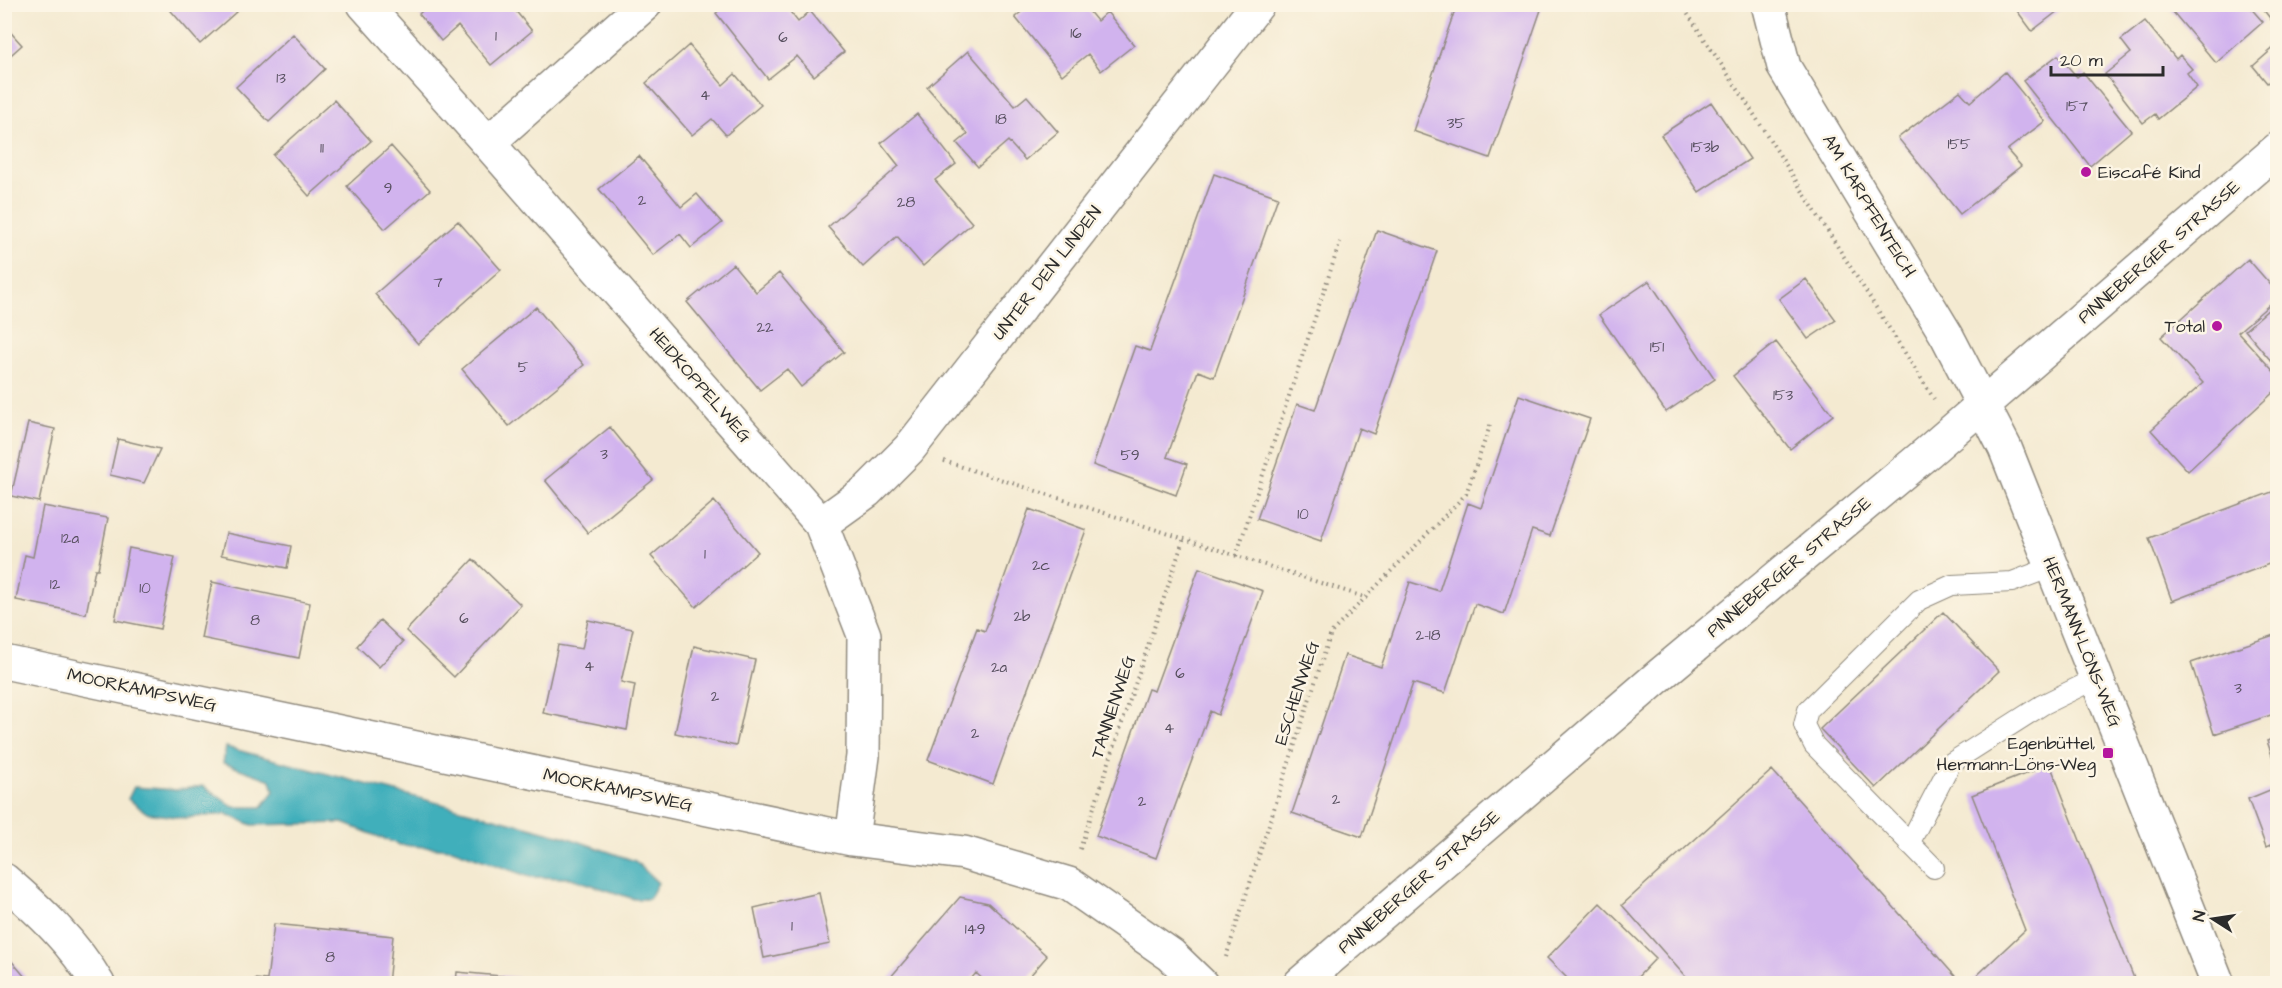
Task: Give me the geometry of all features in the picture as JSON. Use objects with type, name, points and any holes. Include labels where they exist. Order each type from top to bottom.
[{"type":"street","name":"HEIDKOPPELWEG","points":[[364,4],[488,142],[821,524],[864,635],[864,756],[852,839]]},
{"type":"street","points":[[488,142],[645,4]]},
{"type":"street","name":"UNTER DEN LINDEN","points":[[821,524],[867,491],[909,449],[1258,4]]},
{"type":"street","name":"AM KARPFENTEICH","points":[[1767,4],[1784,67],[1947,336],[1983,404]]},
{"type":"street","name":"PINNEBERGER STRASSE","points":[[1300,984],[1660,675],[1952,431],[2277,149]]},
{"type":"street","name":"HERMANN-LÖNS-WEG","points":[[1983,404],[2006,448],[2218,984]]},
{"type":"street","name":"MOORKAMPSWEG","points":[[4,662],[852,839],[964,853],[1069,884],[1171,955],[1201,984]]},
{"type":"street","points":[[4,880],[48,918],[98,984]]},
{"type":"lane","points":[[1934,868],[1814,745],[1804,725],[1808,710],[1919,600],[1952,585],[2012,582],[2052,567]]},
{"type":"lane","points":[[1909,844],[1951,763],[2042,705],[2097,678]]},
{"type":"path","points":[[1681,4],[1742,94],[1885,320],[1952,431]]},
{"type":"path","points":[[1236,556],[1340,242]]},
{"type":"path","name":"ESCHENWEG","points":[[1224,961],[1331,633],[1368,598],[1466,494],[1491,423]]},
{"type":"path","points":[[909,449],[1368,598]]},
{"type":"path","name":"TANNENWEG","points":[[1069,884],[1184,538]]},
{"type":"water","points":[[226,747],[563,836],[635,861],[658,883],[649,899],[634,899],[571,878],[530,877],[452,849],[400,845],[343,823],[252,825],[226,814],[184,818],[147,813],[128,799],[134,787],[176,790],[203,786],[234,807],[262,807],[274,791],[271,780],[223,763]]},
{"type":"building","points":[[165,4],[245,4],[200,44]]},
{"type":"building","points":[[429,4],[510,4],[532,31],[491,65],[458,26],[441,41],[419,14]]},
{"type":"building","points":[[727,4],[784,4],[798,22],[810,11],[844,52],[814,76],[797,56],[768,79],[716,13]]},
{"type":"building","points":[[1031,4],[1083,4],[1097,21],[1107,12],[1134,45],[1101,71],[1088,54],[1062,75],[1015,17]]},
{"type":"building","points":[[1457,4],[1543,4],[1490,158],[1413,131]]},
{"type":"building","points":[[2012,4],[2067,4],[2032,31]]},
{"type":"building","points":[[2259,4],[2277,4],[2277,18],[2273,22]]},
{"type":"building","points":[[2167,5],[2248,5],[2263,22],[2216,63]]},
{"type":"building","points":[[2145,21],[2176,59],[2180,55],[2192,69],[2187,73],[2197,87],[2158,119],[2155,114],[2143,123],[2105,74],[2131,53],[2121,40]]},
{"type":"building","points":[[4,25],[22,45],[4,61]]},
{"type":"building","points":[[293,34],[325,69],[269,122],[236,87]]},
{"type":"building","points":[[689,45],[723,85],[735,74],[761,105],[726,135],[712,119],[692,135],[646,83]]},
{"type":"building","points":[[2277,45],[2277,75],[2267,83],[2253,66]]},
{"type":"building","points":[[968,51],[1015,106],[1027,96],[1058,132],[1025,160],[1008,141],[978,167],[957,143],[968,134],[927,87]]},
{"type":"building","points":[[2058,55],[2077,77],[2083,72],[2131,131],[2090,166],[2023,81]]},
{"type":"building","points":[[2005,72],[2045,121],[2007,150],[2021,166],[1960,214],[1898,138],[1960,91],[1970,102]]},
{"type":"building","points":[[334,100],[371,141],[309,196],[273,155]]},
{"type":"building","points":[[1711,102],[1750,159],[1699,192],[1661,135]]},
{"type":"building","points":[[917,114],[956,164],[935,180],[972,223],[923,266],[897,236],[863,267],[828,227],[899,166],[881,143]]},
{"type":"building","points":[[391,146],[430,190],[385,229],[347,186]]},
{"type":"building","points":[[639,156],[681,207],[697,194],[722,223],[691,248],[680,234],[653,255],[599,189]]},
{"type":"building","points":[[1214,174],[1278,197],[1214,377],[1198,371],[1167,457],[1187,464],[1176,495],[1093,465],[1135,346],[1150,351]]},
{"type":"building","points":[[458,221],[501,270],[418,344],[375,294]]},
{"type":"building","points":[[1377,230],[1437,251],[1374,434],[1359,428],[1321,541],[1257,519],[1297,404],[1315,410]]},
{"type":"building","points":[[2248,259],[2277,292],[2277,298],[2238,332],[2277,375],[2277,389],[2188,471],[2151,430],[2203,383],[2161,337]]},
{"type":"building","points":[[733,264],[756,292],[779,273],[844,352],[801,387],[787,369],[760,390],[687,302]]},
{"type":"building","points":[[1806,279],[1836,320],[1808,339],[1779,299]]},
{"type":"building","points":[[1649,281],[1715,379],[1666,412],[1599,315]]},
{"type":"building","points":[[2277,302],[2277,368],[2245,330]]},
{"type":"building","points":[[536,307],[584,365],[509,426],[462,369]]},
{"type":"building","points":[[1776,342],[1833,415],[1790,449],[1733,376]]},
{"type":"building","points":[[1519,395],[1590,419],[1550,536],[1532,530],[1504,614],[1475,604],[1445,693],[1413,683],[1362,837],[1292,813],[1345,655],[1381,667],[1410,582],[1439,591],[1468,503],[1481,508]]},
{"type":"building","points":[[28,423],[55,429],[39,502],[11,496]]},
{"type":"building","points":[[610,427],[653,480],[588,533],[545,480]]},
{"type":"building","points":[[118,439],[160,449],[144,483],[110,475]]},
{"type":"building","points":[[2277,490],[2277,561],[2172,601],[2149,538]]},
{"type":"building","points":[[714,501],[758,552],[696,607],[651,556]]},
{"type":"building","points":[[43,506],[108,518],[86,614],[16,600],[25,555],[33,557]]},
{"type":"building","points":[[1029,509],[1086,530],[993,784],[928,760],[977,628],[985,631]]},
{"type":"building","points":[[226,533],[291,546],[287,568],[221,555]]},
{"type":"building","points":[[129,548],[175,557],[160,629],[115,620]]},
{"type":"building","points":[[473,559],[521,605],[454,677],[406,631]]},
{"type":"building","points":[[1199,568],[1263,591],[1218,715],[1210,711],[1156,858],[1096,836],[1148,689],[1154,691]]},
{"type":"building","points":[[212,582],[310,603],[299,658],[201,638]]},
{"type":"building","points":[[1943,612],[1999,671],[1876,788],[1820,729]]},
{"type":"building","points":[[380,620],[403,642],[379,667],[357,646]]},
{"type":"building","points":[[588,620],[633,629],[621,682],[635,685],[627,730],[543,713],[558,645],[582,649]]},
{"type":"building","points":[[2277,634],[2277,713],[2214,734],[2191,663]]},
{"type":"building","points":[[694,646],[755,660],[736,746],[675,733]]},
{"type":"building","points":[[2277,737],[2277,770],[2267,741]]},
{"type":"building","points":[[2050,764],[2135,981],[2128,984],[1968,984],[2025,930],[1972,795]]},
{"type":"building","points":[[1772,770],[1962,984],[1692,984],[1622,905]]},
{"type":"building","points":[[2277,787],[2277,842],[2266,847],[2248,799]]},
{"type":"building","points":[[819,893],[830,944],[764,958],[754,908]]},
{"type":"building","points":[[960,897],[988,903],[1047,956],[1023,984],[988,984],[976,973],[967,984],[894,984],[889,979]]},
{"type":"building","points":[[1600,903],[1656,958],[1631,984],[1573,984],[1547,958]]},
{"type":"building","points":[[274,924],[393,936],[388,984],[254,984],[255,979],[267,980]]},
{"type":"building","points":[[4,952],[31,984],[4,984]]},
{"type":"building","points":[[457,972],[568,982],[568,984],[456,984]]},
{"type":"place","name":"Eiscafé Kind","points":[[2086,172]]},
{"type":"place","name":"Total","points":[[2217,326]]},
{"type":"place","name":"Egenbüttel, Hermann-Löns-Weg","points":[[2108,753]]}]
